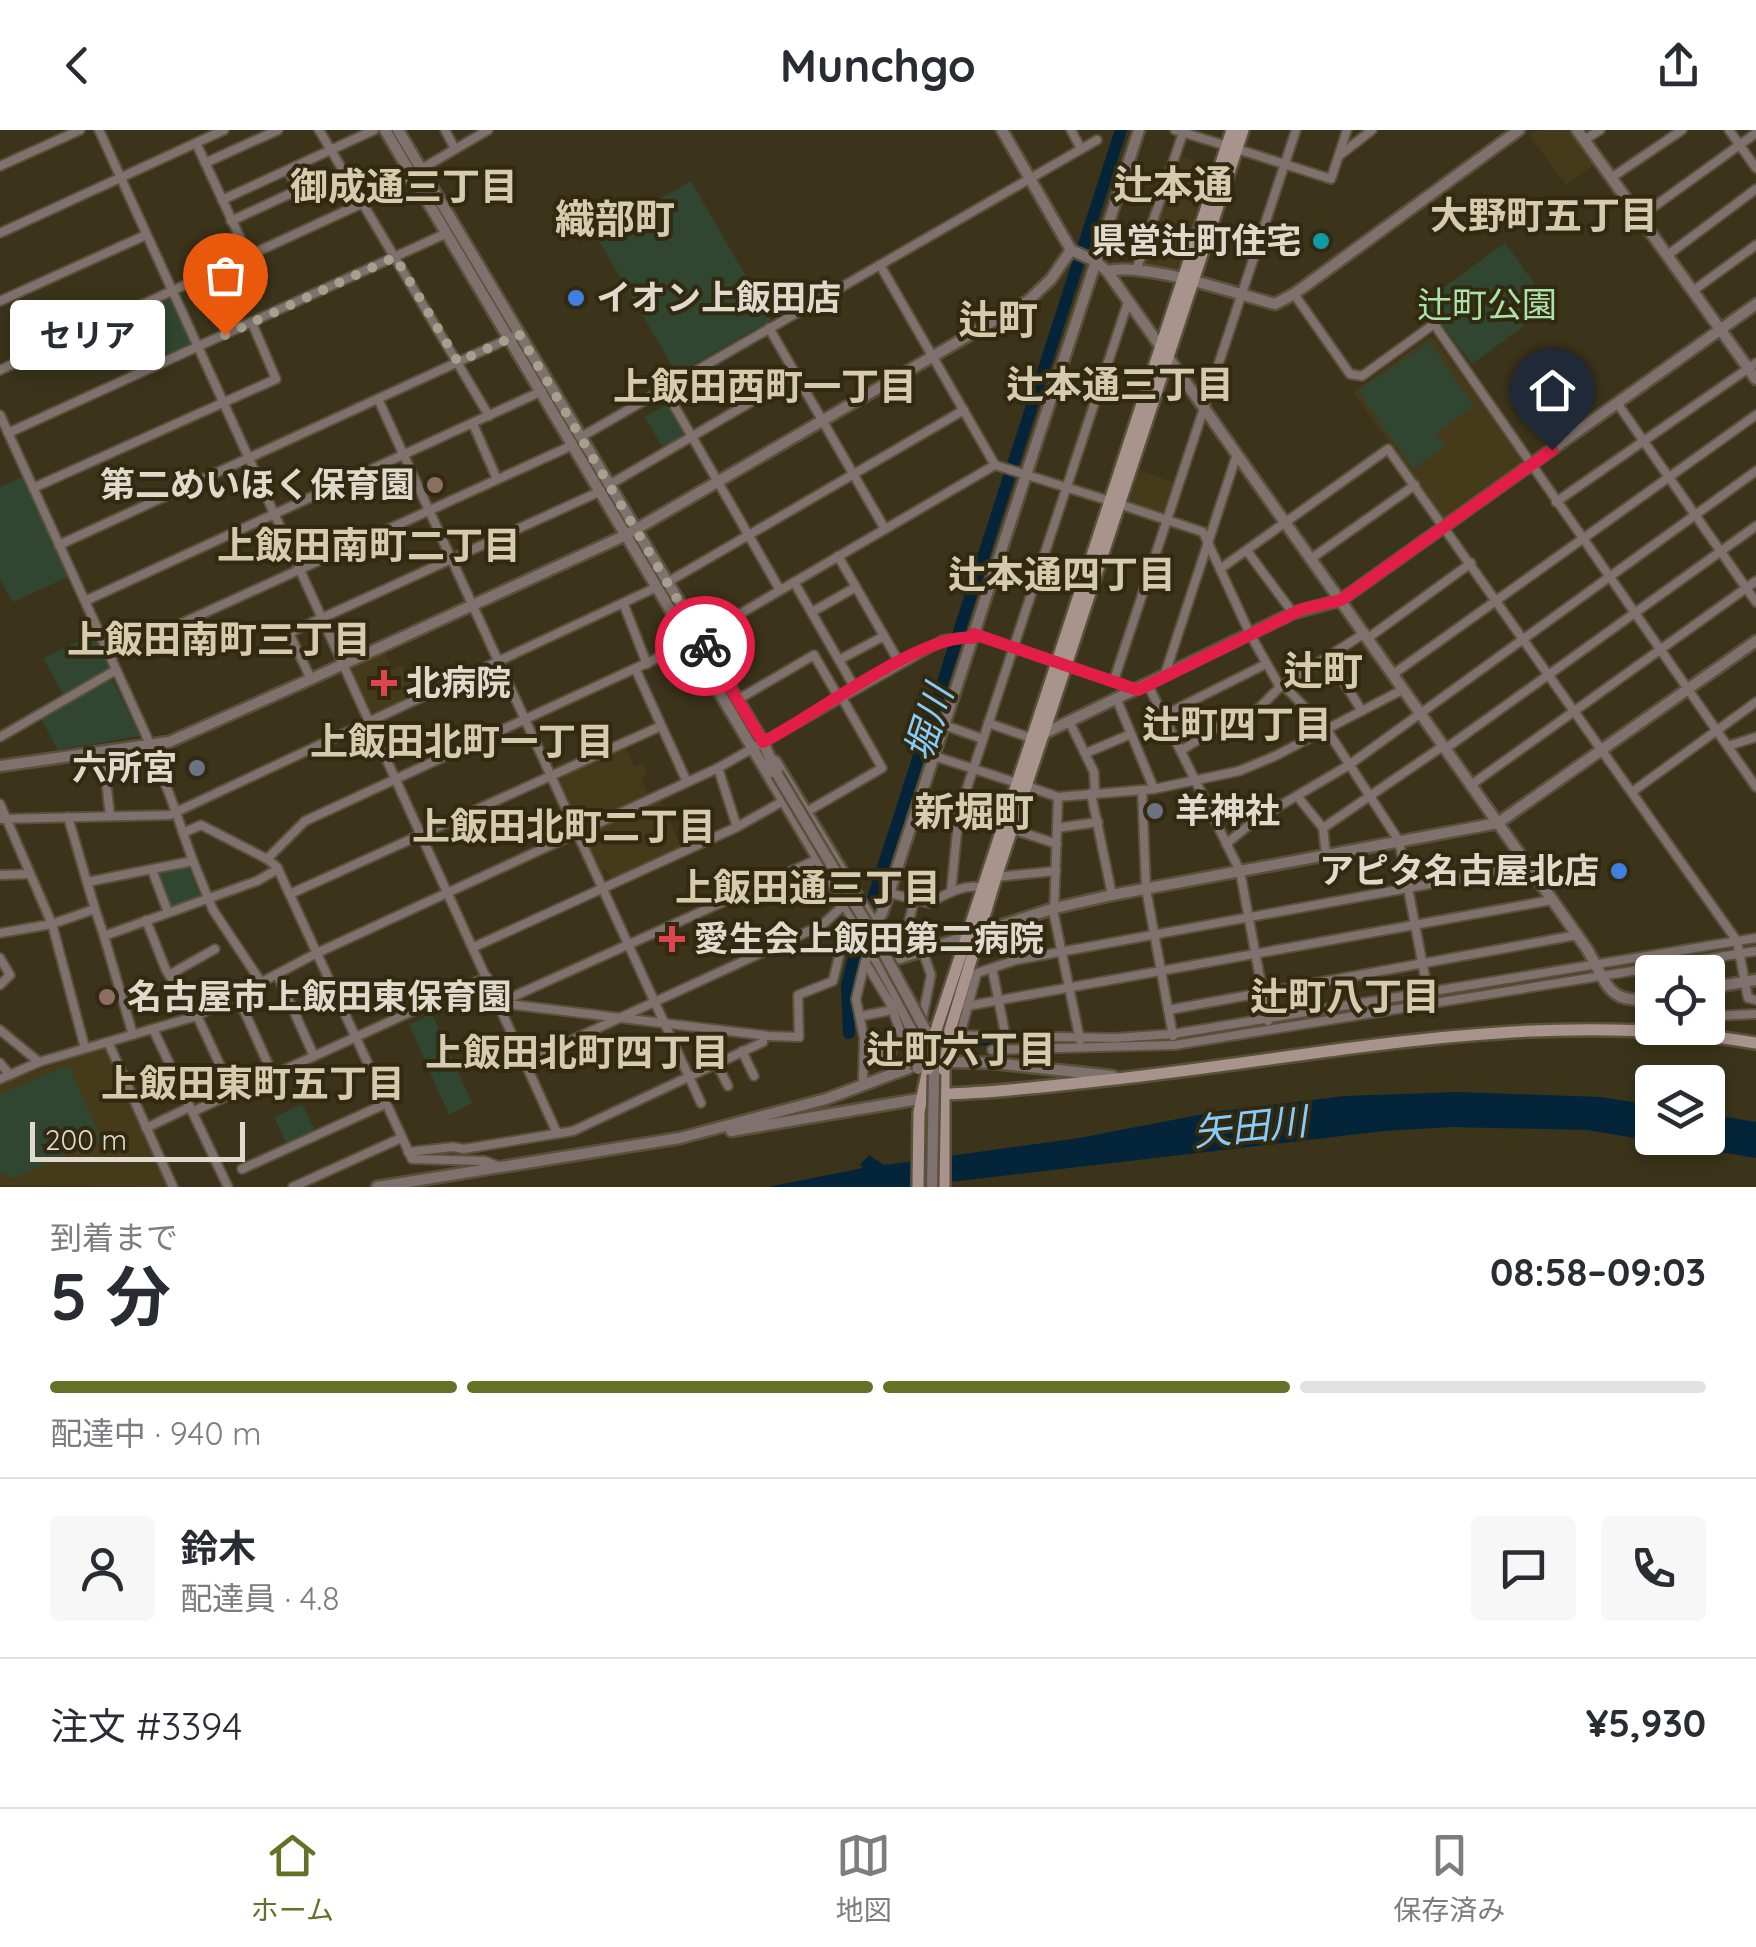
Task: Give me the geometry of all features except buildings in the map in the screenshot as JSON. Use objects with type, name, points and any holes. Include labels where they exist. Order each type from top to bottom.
[{"type":"main road","points":[[1232,130],[1232,147]]},
{"type":"main road","points":[[1022,784],[1031,738],[1061,663],[1232,147],[1243,130]]},
{"type":"main road","points":[[973,933],[996,877],[1022,784],[1045,732],[1061,663]]},
{"type":"main road","points":[[944,1187],[943,1098],[949,1066],[948,1032],[982,888],[1008,828]]},
{"type":"main road","points":[[943,1098],[1420,1040],[1500,1034],[1628,1028],[1756,1043]]},
{"type":"main road","points":[[918,1187],[918,1069],[948,1032]]},
{"type":"street","points":[[0,166],[80,130]]},
{"type":"street","points":[[98,130],[557,1134]]},
{"type":"street","points":[[0,233],[224,130]]},
{"type":"street","points":[[205,163],[278,130]]},
{"type":"street","points":[[319,130],[489,416]]},
{"type":"street","points":[[222,200],[374,130]]},
{"type":"street","points":[[385,130],[417,172],[758,745],[771,757],[808,811],[891,947],[917,951]]},
{"type":"street","points":[[398,130],[447,233],[515,336],[542,392],[577,441]]},
{"type":"street","points":[[444,130],[456,149]]},
{"type":"street","points":[[0,370],[363,203],[488,130]]},
{"type":"street","points":[[1071,130],[1082,148]]},
{"type":"street","points":[[872,920],[882,913],[889,893],[1092,260],[1139,130]]},
{"type":"street","points":[[1114,680],[1296,130]]},
{"type":"street","points":[[1136,271],[1181,131],[1331,179],[1347,130]]},
{"type":"street","points":[[1338,156],[1372,130]]},
{"type":"street","points":[[1107,271],[1121,268],[1187,280],[1275,304],[1518,130]]},
{"type":"street","points":[[1600,130],[1581,135],[1752,366],[1756,379]]},
{"type":"street","points":[[1611,178],[1682,130]]},
{"type":"street","points":[[1728,130],[1756,168]]},
{"type":"street","points":[[1007,132],[1074,252],[1107,271],[1577,935],[1602,977],[1617,996],[1635,999]]},
{"type":"street","points":[[1641,216],[1756,133]]},
{"type":"street","points":[[110,656],[577,441],[1097,140]]},
{"type":"street","points":[[196,143],[248,255]]},
{"type":"street","points":[[231,221],[298,190],[288,170]]},
{"type":"street","points":[[1669,254],[1756,189]]},
{"type":"street","points":[[8,433],[447,233]]},
{"type":"street","points":[[0,302],[146,234]]},
{"type":"street","points":[[1694,290],[1756,245]]},
{"type":"street","points":[[0,766],[169,742],[631,532],[1028,300],[1074,252]]},
{"type":"street","points":[[880,264],[1001,466],[1203,532],[1266,664],[1281,686],[1326,730],[1399,841],[1429,1000]]},
{"type":"street","points":[[1294,294],[1350,374],[1362,376],[1434,324],[1756,787]]},
{"type":"street","points":[[951,892],[959,812],[1128,302]]},
{"type":"street","points":[[1045,732],[1293,613],[1341,600],[1756,304]]},
{"type":"street","points":[[33,488],[276,378],[252,323]]},
{"type":"street","points":[[769,328],[885,529]]},
{"type":"street","points":[[59,545],[515,336]]},
{"type":"street","points":[[1556,502],[1752,366]]},
{"type":"street","points":[[310,679],[289,634],[605,488],[797,375]]},
{"type":"street","points":[[664,388],[780,590]]},
{"type":"street","points":[[85,601],[542,392]]},
{"type":"street","points":[[378,399],[701,1103]]},
{"type":"street","points":[[1617,403],[1756,602]]},
{"type":"street","points":[[3,819],[170,815],[624,605],[964,410]]},
{"type":"street","points":[[0,415],[151,746],[208,898],[260,982]]},
{"type":"street","points":[[1392,675],[1756,415]]},
{"type":"street","points":[[472,424],[498,479]]},
{"type":"street","points":[[1220,569],[1388,450],[1737,942],[1751,981],[1748,998],[1756,1000]]},
{"type":"street","points":[[1164,677],[1237,454]]},
{"type":"street","points":[[268,860],[305,821],[695,640],[1001,466]]},
{"type":"street","points":[[1226,844],[1254,822],[1350,765],[1756,470]]},
{"type":"street","points":[[1312,558],[1416,486]]},
{"type":"street","points":[[1323,828],[1550,674],[1756,526]]},
{"type":"street","points":[[1247,551],[1293,613]]},
{"type":"street","points":[[838,556],[899,662]]},
{"type":"street","points":[[1182,750],[1220,725],[1230,724],[1259,708],[1281,686],[1366,636],[1471,563]]},
{"type":"street","points":[[1471,785],[1756,581]]},
{"type":"street","points":[[794,582],[855,688]]},
{"type":"street","points":[[812,612],[856,587]]},
{"type":"street","points":[[624,605],[647,664]]},
{"type":"street","points":[[839,660],[884,636]]},
{"type":"street","points":[[0,1079],[40,1062],[197,1016],[317,953],[718,768],[899,662],[946,639],[970,636],[1143,687],[1164,715],[1240,872],[1270,1030]]},
{"type":"street","points":[[695,640],[737,700],[783,801],[854,920],[901,1034],[948,1032],[1080,1049],[1175,1045],[1429,1000],[1515,979],[1756,938]]},
{"type":"street","points":[[868,950],[890,958],[1112,894],[1498,823],[1756,641]]},
{"type":"street","points":[[737,700],[814,655],[882,768],[808,811]]},
{"type":"street","points":[[1328,656],[1362,712]]},
{"type":"street","points":[[1164,715],[1266,664]]},
{"type":"street","points":[[0,738],[116,670]]},
{"type":"street","points":[[636,670],[687,782]]},
{"type":"street","points":[[934,756],[1058,798],[1154,789],[1239,771],[1402,690]]},
{"type":"street","points":[[1117,700],[1154,789]]},
{"type":"street","points":[[1632,792],[1756,702]]},
{"type":"street","points":[[1070,722],[1094,772],[1093,793],[1112,894]]},
{"type":"street","points":[[988,723],[1031,738]]},
{"type":"street","points":[[944,725],[983,738]]},
{"type":"street","points":[[290,894],[661,726]]},
{"type":"street","points":[[1086,752],[1130,734]]},
{"type":"street","points":[[1728,746],[1756,737]]},
{"type":"street","points":[[103,753],[110,816]]},
{"type":"street","points":[[771,757],[777,774],[927,1032],[934,1073],[932,1187]]},
{"type":"street","points":[[718,768],[737,826]]},
{"type":"street","points":[[1142,790],[1146,889],[1175,1045]]},
{"type":"street","points":[[1297,796],[1323,828],[1326,855]]},
{"type":"street","points":[[1058,798],[1055,908],[1080,1049]]},
{"type":"street","points":[[474,948],[783,801]]},
{"type":"street","points":[[919,802],[1056,844]]},
{"type":"street","points":[[0,804],[3,819],[52,924],[85,1048]]},
{"type":"street","points":[[68,817],[133,1034]]},
{"type":"street","points":[[1057,828],[1098,822]]},
{"type":"street","points":[[184,832],[201,825],[278,869],[412,1159],[484,1161],[498,1166]]},
{"type":"street","points":[[499,1003],[818,858]]},
{"type":"street","points":[[87,882],[193,861]]},
{"type":"street","points":[[948,1032],[967,1006],[977,973],[1016,960],[1528,866]]},
{"type":"street","points":[[104,936],[278,869]]},
{"type":"street","points":[[152,870],[168,912]]},
{"type":"street","points":[[996,877],[1056,872]]},
{"type":"street","points":[[0,875],[30,874]]},
{"type":"street","points":[[889,893],[929,904],[951,892],[974,886],[982,888]]},
{"type":"street","points":[[909,921],[914,900]]},
{"type":"street","points":[[967,1006],[1552,900]]},
{"type":"street","points":[[524,1062],[822,924],[845,904]]},
{"type":"street","points":[[0,933],[52,924],[95,909]]},
{"type":"street","points":[[146,920],[168,976],[197,1016],[233,1093]]},
{"type":"street","points":[[499,1003],[799,1037],[798,995],[832,980],[844,932],[854,920]]},
{"type":"street","points":[[1168,1010],[1577,935]]},
{"type":"street","points":[[168,976],[215,948]]},
{"type":"street","points":[[863,1079],[862,1016],[854,999],[868,950]]},
{"type":"street","points":[[868,950],[894,989],[915,1032]]},
{"type":"street","points":[[680,1138],[826,1100],[918,1069],[915,1032],[931,975],[917,951]]},
{"type":"street","points":[[992,1050],[1006,1041],[1173,1034],[1268,1019],[1517,991],[1756,951]]},
{"type":"street","points":[[0,958],[10,975],[0,985]]},
{"type":"street","points":[[992,968],[1006,1041]]},
{"type":"street","points":[[276,974],[314,1056]]},
{"type":"street","points":[[146,1128],[233,1093],[487,977]]},
{"type":"street","points":[[1515,979],[1517,991]]},
{"type":"street","points":[[1725,985],[1751,981]]},
{"type":"street","points":[[842,994],[854,999]]},
{"type":"street","points":[[236,995],[273,1075]]},
{"type":"street","points":[[862,1016],[892,1010]]},
{"type":"street","points":[[1725,1015],[1756,1014]]},
{"type":"street","points":[[153,1028],[225,1186]]},
{"type":"street","points":[[0,1030],[40,1062]]},
{"type":"street","points":[[108,1042],[173,1187]]},
{"type":"street","points":[[408,1152],[464,1149],[573,1130],[762,1042]]},
{"type":"street","points":[[742,1052],[754,1076]]},
{"type":"street","points":[[864,1054],[891,1053]]},
{"type":"street","points":[[0,1063],[10,1074]]},
{"type":"street","points":[[949,1066],[993,1063],[1130,1078]]},
{"type":"street","points":[[717,1064],[728,1086]]},
{"type":"street","points":[[242,1169],[386,1104]]},
{"type":"street","points":[[377,1187],[866,1110],[919,1106]]},
{"type":"street","points":[[293,1187],[401,1138]]},
{"type":"shaded area","points":[[1537,130],[1571,130],[1595,164],[1566,185],[1529,135]]},
{"type":"shaded area","points":[[1178,155],[1211,166],[1178,268],[1174,270],[1143,264]]},
{"type":"shaded area","points":[[1429,337],[1435,339],[1523,461],[1447,517],[1442,517],[1353,392]]},
{"type":"shaded area","points":[[1139,470],[1176,483],[1165,516],[1128,505]]},
{"type":"shaded area","name":"北病院","points":[[384,650],[392,669],[402,665],[417,696],[374,716],[350,669]]},
{"type":"shaded area","points":[[624,745],[634,767],[643,763],[648,775],[641,779],[648,795],[593,820],[589,811],[571,813],[555,777]]},
{"type":"shaded area","points":[[660,800],[682,849],[612,881],[606,869],[597,872],[585,845],[598,838],[595,830]]},
{"type":"shaded area","points":[[106,1047],[169,1187],[0,1185],[0,1083]]},
{"type":"green space","points":[[691,181],[771,320],[677,374],[596,236]]},
{"type":"green space","name":"辻町公園","points":[[1505,243],[1545,298],[1535,305],[1533,319],[1472,364],[1424,302]]},
{"type":"green space","points":[[168,297],[193,344],[167,357],[144,308]]},
{"type":"green space","points":[[1429,342],[1474,406],[1436,433],[1445,447],[1413,469],[1358,391]]},
{"type":"green space","points":[[669,403],[688,436],[664,450],[645,417]]},
{"type":"green space","points":[[23,477],[68,577],[13,602],[0,580],[0,487]]},
{"type":"green space","points":[[94,634],[109,665],[107,669],[63,694],[43,658]]},
{"type":"green space","points":[[112,679],[140,736],[58,750],[41,719]]},
{"type":"green space","points":[[188,866],[200,896],[198,900],[169,907],[157,874]]},
{"type":"green space","points":[[432,1014],[472,1103],[449,1115],[409,1024]]},
{"type":"green space","points":[[69,1065],[101,1139],[13,1178],[0,1173],[0,1094]]},
{"type":"green space","points":[[302,1104],[315,1130],[287,1144],[274,1117]]},
{"type":"water","name":"矢田川","points":[[1458,1092],[1600,1097],[1635,1102],[1635,1138],[1587,1130],[1451,1127],[1384,1131],[908,1187],[768,1187],[863,1168],[860,1165],[869,1155],[884,1165],[1079,1138],[1214,1112],[1345,1096]]},
{"type":"water","name":"矢田川","points":[[1725,1117],[1756,1122],[1756,1158],[1725,1153]]},
{"type":"waterway","name":"堀川","points":[[849,1033],[847,985],[855,954],[1121,130]]},
{"type":"waterway","points":[[1162,1042],[1184,1040]]},
{"type":"waterway","points":[[875,1044],[908,1043]]},
{"type":"waterway","points":[[951,1045],[1004,1044]]},
{"type":"waterway","points":[[1031,1044],[1049,1045]]},
{"type":"way so far","points":[[225,335],[395,257],[458,362],[519,334],[705,646]]},
{"type":"place","name":"県営辻町住宅","points":[[1321,241]]},
{"type":"place","name":"イオン上飯田店","points":[[576,298]]},
{"type":"place","name":"セリア","points":[[225,335]]},
{"type":"place","name":"第二めいほく保育園","points":[[435,485]]},
{"type":"place","name":"北病院","points":[[384,683]]},
{"type":"place","name":"六所宮","points":[[197,768]]},
{"type":"place","name":"羊神社","points":[[1155,811]]},
{"type":"place","name":"アピタ名古屋北店","points":[[1619,871]]},
{"type":"place","name":"愛生会上飯田第二病院","points":[[672,939]]},
{"type":"place","name":"名古屋市上飯田東保育園","points":[[107,997]]},
{"type":"district","name":"辻本通","points":[[1173,185]]},
{"type":"district","name":"御成通三丁目","points":[[404,187]]},
{"type":"district","name":"大野町五丁目","points":[[1544,216]]},
{"type":"district","name":"織部町","points":[[615,219]]},
{"type":"district","name":"辻町","points":[[998,320]]},
{"type":"district","name":"辻本通三丁目","points":[[1120,385]]},
{"type":"district","name":"上飯田西町一丁目","points":[[765,387]]},
{"type":"district","name":"上飯田南町二丁目","points":[[369,546]]},
{"type":"district","name":"辻本通四丁目","points":[[1062,575]]},
{"type":"district","name":"上飯田南町三丁目","points":[[219,640]]},
{"type":"district","name":"辻町","points":[[1323,671]]},
{"type":"district","name":"辻町四丁目","points":[[1237,725]]},
{"type":"district","name":"上飯田北町一丁目","points":[[462,742]]},
{"type":"district","name":"新堀町","points":[[974,812]]},
{"type":"district","name":"上飯田北町二丁目","points":[[564,827]]},
{"type":"district","name":"上飯田通三丁目","points":[[808,888]]},
{"type":"district","name":"辻町八丁目","points":[[1345,997]]},
{"type":"district","name":"辻町六丁目","points":[[961,1050]]},
{"type":"district","name":"上飯田北町四丁目","points":[[577,1053]]},
{"type":"district","name":"上飯田東町五丁目","points":[[253,1084]]},
{"type":"route","points":[[705,646],[763,742],[899,662],[943,640],[972,638],[974,634],[1138,690],[1302,609],[1341,600],[1552,450]]}]
